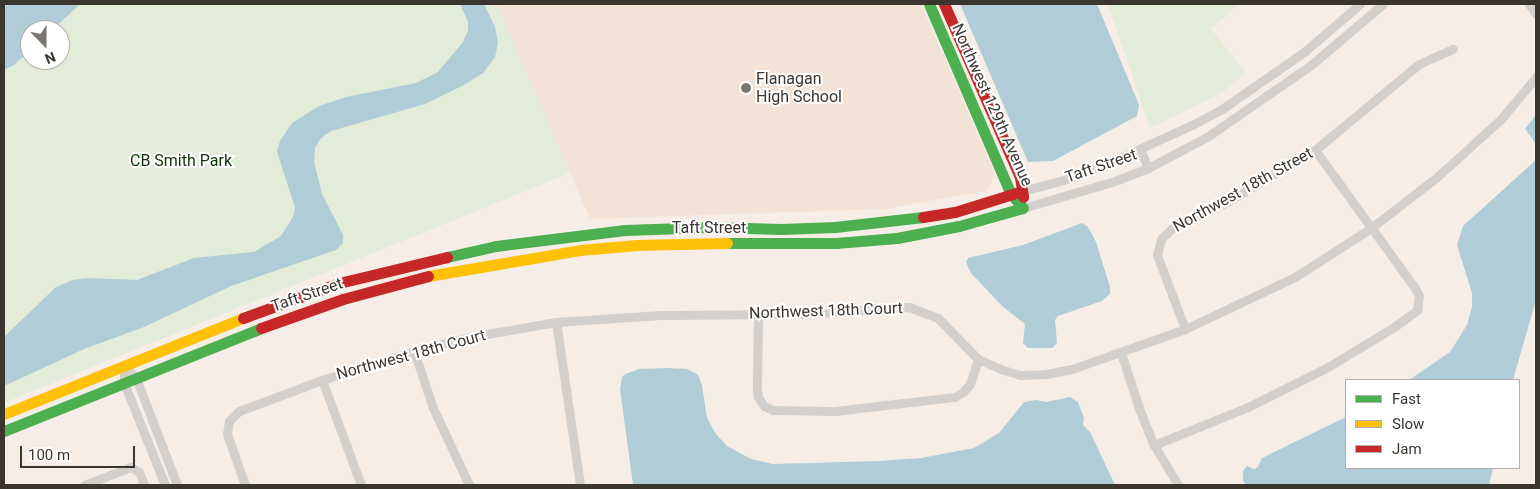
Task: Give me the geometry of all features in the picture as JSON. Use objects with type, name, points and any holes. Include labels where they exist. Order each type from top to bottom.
[{"type":"street","name":"Northwest 129th Avenue","points":[[929,4],[1023,208]]},
{"type":"street","name":"Northwest 129th Avenue","points":[[944,4],[1020,177],[1017,192]]},
{"type":"street","name":"Taft Street","points":[[4,431],[280,320],[343,299],[429,276],[589,249],[712,242],[782,244],[897,238],[959,226],[1112,182],[1148,168],[1207,138],[1311,65],[1383,4]]},
{"type":"street","points":[[1529,4],[1536,14]]},
{"type":"street","name":"Taft Street","points":[[4,414],[275,306],[339,283],[426,261],[496,246],[652,228],[782,229],[835,227],[895,221],[955,212],[1017,192],[1064,180],[1140,149],[1194,124],[1267,79],[1304,52],[1358,5]]},
{"type":"street","points":[[1358,5],[1367,19]]},
{"type":"street","name":"Northwest 18th Street","points":[[1185,329],[1157,256],[1161,239],[1172,229],[1227,202],[1314,150],[1419,64],[1453,49]]},
{"type":"street","name":"Northwest 18th Court","points":[[245,485],[227,434],[229,421],[239,411],[322,380],[414,351],[470,337],[556,322],[661,315],[803,314],[909,307],[938,318],[978,359],[1003,370],[1021,375],[1046,374],[1121,353],[1185,329],[1295,277],[1371,228],[1437,177],[1500,119],[1536,77]]},
{"type":"street","points":[[1267,79],[1276,90]]},
{"type":"street","points":[[1140,149],[1148,168]]},
{"type":"street","points":[[1154,445],[1248,407],[1328,367],[1394,327],[1417,310],[1419,296],[1314,150]]},
{"type":"street","points":[[782,229],[782,244]]},
{"type":"street","points":[[758,314],[758,397],[764,406],[773,410],[834,411],[955,397],[970,384],[978,359]]},
{"type":"street","points":[[556,322],[580,485]]},
{"type":"street","points":[[414,351],[433,408],[469,485]]},
{"type":"street","points":[[1121,353],[1140,411],[1154,445],[1178,485]]},
{"type":"street","points":[[124,365],[136,378],[177,485]]},
{"type":"street","points":[[124,365],[124,383],[165,485]]},
{"type":"street","points":[[322,380],[361,485]]},
{"type":"street","points":[[84,485],[130,467],[139,472],[144,485]]},
{"type":"shaded area","name":"Flanagan High School","points":[[497,4],[921,4],[995,174],[987,191],[884,209],[590,219]]},
{"type":"green space","name":"CB Smith Park","points":[[4,4],[497,4],[570,173],[4,403]]},
{"type":"green space","points":[[1108,4],[1239,4],[1211,29],[1246,73],[1220,94],[1150,128]]},
{"type":"water","points":[[4,4],[80,4],[63,20],[20,20],[20,59],[4,70]]},
{"type":"water","points":[[460,4],[484,4],[495,27],[498,43],[495,57],[483,73],[464,85],[425,104],[331,131],[321,138],[315,148],[314,162],[322,194],[343,235],[343,243],[336,250],[231,286],[144,327],[84,349],[4,386],[4,337],[56,287],[73,280],[87,278],[137,280],[194,258],[254,252],[281,236],[293,217],[295,208],[277,151],[280,141],[292,123],[319,106],[346,97],[416,83],[438,72],[463,42],[468,30],[468,22]]},
{"type":"water","points":[[960,4],[1097,4],[1139,105],[1137,116],[1053,161],[1028,162]]},
{"type":"water","points":[[1536,115],[1536,144],[1525,129]]},
{"type":"water","points":[[1536,160],[1536,300],[1513,379],[1410,379],[1450,352],[1467,325],[1472,307],[1472,293],[1457,245],[1463,226]]},
{"type":"water","points":[[1082,223],[1088,227],[1096,242],[1110,287],[1110,294],[1102,301],[1058,316],[1055,320],[1057,343],[1052,348],[1028,348],[1023,343],[1025,324],[1002,306],[971,273],[966,262],[968,258],[1023,245]]},
{"type":"water","points":[[639,369],[687,369],[698,375],[702,385],[707,418],[716,434],[727,446],[751,459],[773,464],[921,458],[974,448],[1000,432],[1024,402],[1036,400],[1046,402],[1070,397],[1078,402],[1084,418],[1083,425],[1090,432],[1115,485],[633,485],[620,389],[622,377]]},
{"type":"water","points":[[1345,417],[1345,469],[1493,469],[1489,485],[1246,485],[1243,481],[1243,471],[1247,466],[1254,469],[1258,467],[1262,458]]},
{"type":"traffic: fast","points":[[929,4],[1011,194],[1023,208]]},
{"type":"traffic: fast","points":[[727,243],[836,243],[897,238],[959,226],[1023,208]]},
{"type":"traffic: fast","points":[[447,257],[496,246],[625,230],[712,227],[782,229],[835,227],[923,217]]},
{"type":"traffic: fast","points":[[4,431],[261,328]]},
{"type":"traffic: slow","points":[[428,276],[580,250],[637,245],[727,243]]},
{"type":"traffic: slow","points":[[4,414],[243,318]]},
{"type":"traffic: jam","points":[[944,4],[1020,177],[1023,197]]},
{"type":"traffic: jam","points":[[923,217],[955,212],[1022,191]]},
{"type":"traffic: jam","points":[[243,318],[339,283],[447,257]]},
{"type":"traffic: jam","points":[[261,328],[343,299],[428,276]]},
{"type":"place","name":"Flanagan High School","points":[[746,88]]}]
